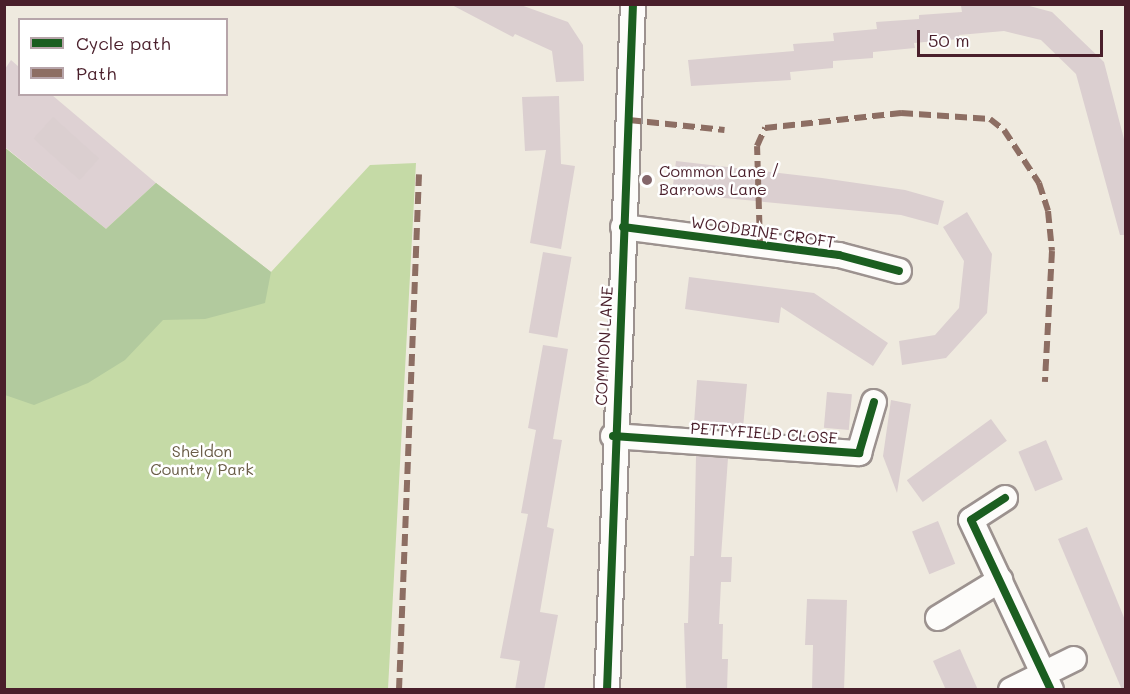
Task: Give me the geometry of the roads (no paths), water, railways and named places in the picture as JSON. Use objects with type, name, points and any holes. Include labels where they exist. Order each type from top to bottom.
[{"type":"street","name":"COMMON LANE","points":[[607,690],[613,436],[633,4]]},
{"type":"street","name":"WOODBINE CROFT","points":[[623,227],[839,255],[899,272]]},
{"type":"street","name":"PETTYFIELD CLOSE","points":[[613,436],[859,453],[874,402]]},
{"type":"street","points":[[1005,498],[971,520],[1048,682]]},
{"type":"street","points":[[938,618],[1000,580]]},
{"type":"street","points":[[1011,690],[1048,682],[1074,659]]},
{"type":"place","name":"Common Lane / Barrows Lane","points":[[647,180]]},
{"type":"park label","name":"Sheldon Country Park","points":[[202,460]]}]
